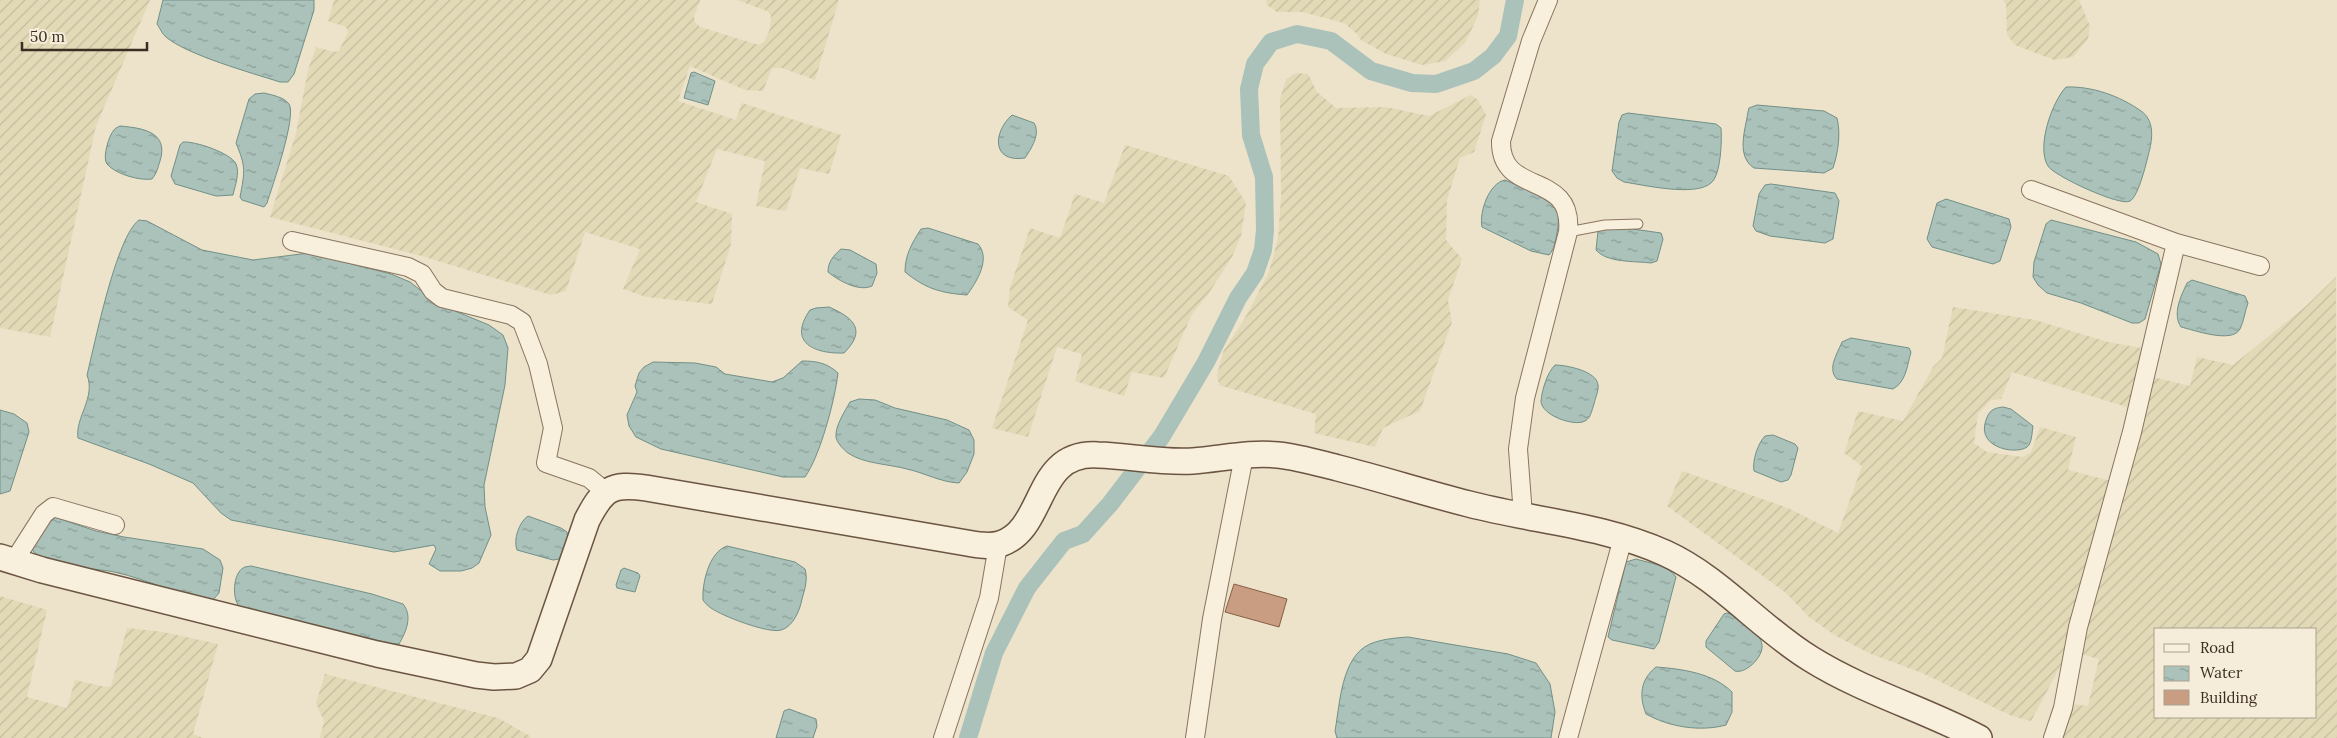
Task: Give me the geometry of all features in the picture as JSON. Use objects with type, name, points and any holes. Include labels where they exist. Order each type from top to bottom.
[{"type":"street","points":[[1523,515],[1518,449],[1525,398],[1568,232],[1570,217],[1565,204],[1555,194],[1520,177],[1506,166],[1500,154],[1501,142],[1525,59],[1548,0]]},
{"type":"street","points":[[2031,190],[2176,243],[2260,266]]},
{"type":"street","points":[[292,241],[408,267],[422,274],[433,291],[442,298],[511,315],[522,322],[538,364],[553,428],[546,462],[588,478],[606,492]]},
{"type":"street","points":[[2054,738],[2064,708],[2078,627],[2132,432],[2176,243]]},
{"type":"street","points":[[115,525],[53,507],[44,514],[7,559],[378,654],[476,675],[494,677],[516,676],[530,670],[539,659],[587,520],[606,492],[617,486],[632,486],[967,543],[998,545],[1014,537],[1020,531],[1044,487],[1058,468],[1078,456],[1090,454],[1166,461],[1194,461],[1273,454],[1293,457],[1364,475],[1445,499],[1563,522],[1644,544],[1678,560],[1709,580],[1795,649],[1827,669],[1854,683],[1979,738]]},
{"type":"street","points":[[1195,738],[1212,618],[1244,456]]},
{"type":"street","points":[[1568,738],[1623,538]]},
{"type":"street","points":[[943,738],[989,598],[998,545]]},
{"type":"lane","points":[[1568,232],[1605,225],[1638,224]]},
{"type":"shaded area","points":[[0,0],[150,0],[96,126],[50,337],[0,328]]},
{"type":"shaded area","points":[[334,0],[700,0],[694,17],[695,22],[700,27],[759,45],[764,42],[770,29],[771,15],[767,11],[737,0],[839,0],[815,80],[782,68],[772,68],[763,91],[745,90],[690,66],[678,101],[736,120],[742,103],[841,135],[829,174],[800,168],[786,211],[756,206],[765,161],[717,149],[696,202],[732,214],[731,244],[712,304],[646,297],[623,289],[640,249],[585,232],[566,291],[551,295],[418,255],[270,217],[296,133],[308,70],[316,47],[334,52],[339,51],[348,32],[346,27],[328,21]]},
{"type":"shaded area","points":[[1266,0],[1480,0],[1478,16],[1465,43],[1445,61],[1422,65],[1386,54],[1361,40],[1344,23],[1302,12],[1277,12],[1267,5]]},
{"type":"shaded area","points":[[2003,0],[2079,0],[2090,26],[2088,39],[2073,57],[2054,60],[2015,45],[2007,35],[2006,5]]},
{"type":"shaded area","points":[[1296,73],[1308,74],[1317,92],[1336,108],[1386,107],[1429,116],[1471,95],[1478,100],[1486,115],[1474,152],[1460,158],[1447,200],[1446,240],[1462,259],[1448,300],[1452,322],[1420,411],[1383,428],[1375,447],[1314,433],[1316,414],[1219,385],[1217,375],[1223,352],[1245,318],[1269,272],[1278,239],[1281,196],[1280,99],[1286,79]]},
{"type":"shaded area","points":[[1125,145],[1229,176],[1246,203],[1241,236],[1232,257],[1207,296],[1192,314],[1164,378],[1132,372],[1124,396],[1075,381],[1082,354],[1057,347],[1028,437],[992,428],[1028,320],[1008,307],[1010,287],[1030,228],[1060,238],[1075,194],[1104,203]]},
{"type":"shaded area","points":[[2336,277],[2337,738],[2063,738],[2071,704],[2088,706],[2099,659],[2081,654],[2093,599],[2112,538],[2153,377],[2190,386],[2197,357],[2233,365],[2306,306]]},
{"type":"shaded area","points":[[1953,307],[2035,320],[2108,342],[2147,349],[2130,408],[2012,372],[2001,399],[1991,400],[1978,414],[1974,443],[1987,452],[2023,457],[2031,452],[2040,427],[2076,437],[2068,470],[2111,481],[2075,604],[2062,663],[2031,721],[2012,716],[1922,673],[1871,654],[1836,636],[1809,617],[1786,593],[1667,506],[1682,471],[1788,508],[1838,533],[1862,466],[1844,453],[1858,411],[1903,421],[1933,367],[1942,358]]},
{"type":"shaded area","points":[[0,596],[47,610],[27,697],[67,708],[75,680],[106,687],[111,686],[127,628],[163,632],[218,644],[193,734],[203,738],[0,738]]},
{"type":"shaded area","points":[[325,674],[498,718],[530,736],[530,738],[320,738],[324,721],[316,703]]},
{"type":"water","points":[[163,0],[314,0],[314,10],[294,74],[288,82],[280,82],[204,57],[176,44],[166,37],[157,24]]},
{"type":"water","points":[[694,72],[715,81],[708,105],[684,98],[691,73]]},
{"type":"water","points":[[2066,87],[2086,88],[2105,93],[2124,101],[2141,111],[2148,118],[2152,133],[2150,148],[2139,185],[2130,201],[2124,202],[2088,190],[2062,177],[2048,166],[2044,148],[2047,125],[2056,103]]},
{"type":"water","points":[[264,93],[284,100],[289,104],[291,111],[283,152],[267,203],[264,207],[242,200],[240,197],[244,169],[236,143],[249,99],[255,94]]},
{"type":"water","points":[[1757,105],[1824,111],[1837,118],[1839,130],[1838,143],[1833,168],[1824,173],[1754,168],[1745,157],[1743,143],[1749,108]]},
{"type":"water","points":[[1628,113],[1716,124],[1721,128],[1719,165],[1711,183],[1703,187],[1682,190],[1624,182],[1617,178],[1612,171],[1619,122],[1622,115]]},
{"type":"water","points":[[1012,115],[1034,123],[1036,127],[1036,137],[1025,158],[1006,156],[1001,151],[999,145],[1001,130]]},
{"type":"water","points":[[120,126],[137,128],[152,133],[161,144],[160,161],[152,179],[128,176],[116,171],[107,164],[105,157],[108,141],[114,129]]},
{"type":"water","points":[[183,142],[196,143],[212,148],[233,160],[238,172],[233,195],[216,196],[175,184],[171,176],[180,145]]},
{"type":"water","points":[[1505,180],[1543,198],[1558,213],[1555,245],[1549,255],[1531,251],[1482,227],[1482,214],[1486,199],[1494,186]]},
{"type":"water","points":[[1771,184],[1835,193],[1839,201],[1833,239],[1825,243],[1770,236],[1756,231],[1753,226],[1759,194],[1765,185]]},
{"type":"water","points":[[1946,199],[2009,219],[2011,227],[2000,261],[1993,264],[1932,247],[1927,239],[1937,203]]},
{"type":"water","points":[[139,220],[147,221],[202,250],[253,260],[309,253],[391,274],[410,282],[438,304],[489,325],[503,335],[508,348],[505,385],[484,485],[485,507],[491,535],[479,563],[472,568],[461,571],[440,571],[429,564],[436,549],[434,545],[394,552],[231,520],[221,513],[193,483],[149,464],[78,438],[79,423],[89,392],[87,375],[107,292],[122,247],[130,230]]},
{"type":"water","points":[[2051,220],[2136,242],[2158,254],[2161,264],[2145,319],[2139,323],[2132,323],[2081,303],[2047,293],[2038,285],[2033,277],[2034,262],[2046,224]]},
{"type":"water","points":[[1612,226],[1661,233],[1663,239],[1657,261],[1651,263],[1622,261],[1601,254],[1596,250],[1598,231],[1604,227]]},
{"type":"water","points":[[928,228],[978,244],[982,250],[983,263],[981,270],[967,295],[934,289],[905,272],[906,260],[912,244],[921,229]]},
{"type":"water","points":[[841,249],[850,250],[876,264],[877,273],[872,286],[855,287],[828,272],[831,259]]},
{"type":"water","points":[[2192,280],[2245,296],[2248,303],[2240,329],[2236,333],[2221,336],[2181,327],[2177,316],[2178,305],[2187,283]]},
{"type":"water","points":[[829,307],[851,320],[856,331],[855,338],[844,353],[814,349],[803,338],[804,321],[810,310]]},
{"type":"water","points":[[1851,338],[1909,348],[1911,352],[1901,382],[1893,389],[1837,379],[1833,371],[1834,361],[1842,342]]},
{"type":"water","points":[[802,361],[822,363],[838,373],[834,398],[826,427],[811,468],[805,477],[783,477],[661,449],[636,437],[629,426],[627,415],[637,392],[635,386],[639,373],[644,367],[653,362],[695,363],[716,367],[725,374],[772,382],[783,378]]},
{"type":"water","points":[[1555,365],[1580,370],[1596,380],[1598,385],[1597,392],[1589,418],[1585,421],[1573,422],[1559,419],[1546,411],[1542,406],[1541,401],[1547,377]]},
{"type":"water","points":[[859,399],[875,400],[895,408],[947,420],[969,430],[974,440],[974,454],[967,472],[959,483],[945,481],[907,469],[869,462],[846,452],[836,437],[837,428],[850,402]]},
{"type":"water","points":[[2003,407],[2011,409],[2033,426],[2030,443],[2025,448],[2009,450],[2001,448],[1987,438],[1984,430],[1987,417],[1992,410]]},
{"type":"water","points":[[0,410],[14,414],[27,423],[29,432],[10,491],[0,494]]},
{"type":"water","points":[[1773,435],[1795,444],[1798,448],[1791,475],[1788,480],[1781,482],[1754,471],[1755,457],[1760,443],[1765,436]]},
{"type":"water","points":[[528,516],[567,532],[568,539],[559,559],[553,560],[517,550],[518,532],[522,522]]},
{"type":"water","points":[[54,517],[96,531],[203,549],[220,560],[223,568],[219,593],[213,600],[200,598],[127,575],[60,564],[40,557],[33,551],[32,546],[49,518]]},
{"type":"water","points":[[727,546],[795,562],[805,569],[806,584],[798,613],[785,628],[775,631],[735,620],[709,606],[703,600],[705,577],[711,561],[721,549]]},
{"type":"water","points":[[1636,559],[1663,567],[1676,577],[1659,642],[1654,649],[1612,640],[1608,637],[1626,562]]},
{"type":"water","points":[[251,566],[372,594],[403,604],[408,614],[404,634],[399,644],[392,644],[239,606],[235,598],[235,581],[240,571]]},
{"type":"water","points":[[624,568],[638,573],[640,576],[635,592],[617,588],[616,585],[621,570]]},
{"type":"water","points":[[1727,613],[1750,626],[1762,643],[1761,652],[1756,661],[1748,668],[1739,671],[1735,671],[1706,647],[1706,641],[1724,614]]},
{"type":"water","points":[[1408,637],[1508,654],[1536,663],[1550,684],[1555,712],[1551,738],[1337,738],[1335,731],[1341,695],[1353,659],[1360,650],[1370,644],[1393,638]]},
{"type":"water","points":[[1656,667],[1697,673],[1716,680],[1732,692],[1732,712],[1726,725],[1706,728],[1685,727],[1665,722],[1646,714],[1642,701],[1642,689],[1647,677]]},
{"type":"water","points":[[789,709],[816,719],[817,726],[813,738],[776,738],[784,711]]},
{"type":"building","points":[[1234,584],[1287,599],[1279,627],[1225,612]]},
{"type":"waterway","points":[[968,738],[994,653],[1027,588],[1064,541],[1083,534],[1110,504],[1162,436],[1206,362],[1238,298],[1255,273],[1263,250],[1265,230],[1264,177],[1251,135],[1249,89],[1255,64],[1271,42],[1297,34],[1331,41],[1371,71],[1412,83],[1436,84],[1474,71],[1493,56],[1508,36],[1515,0]]}]
